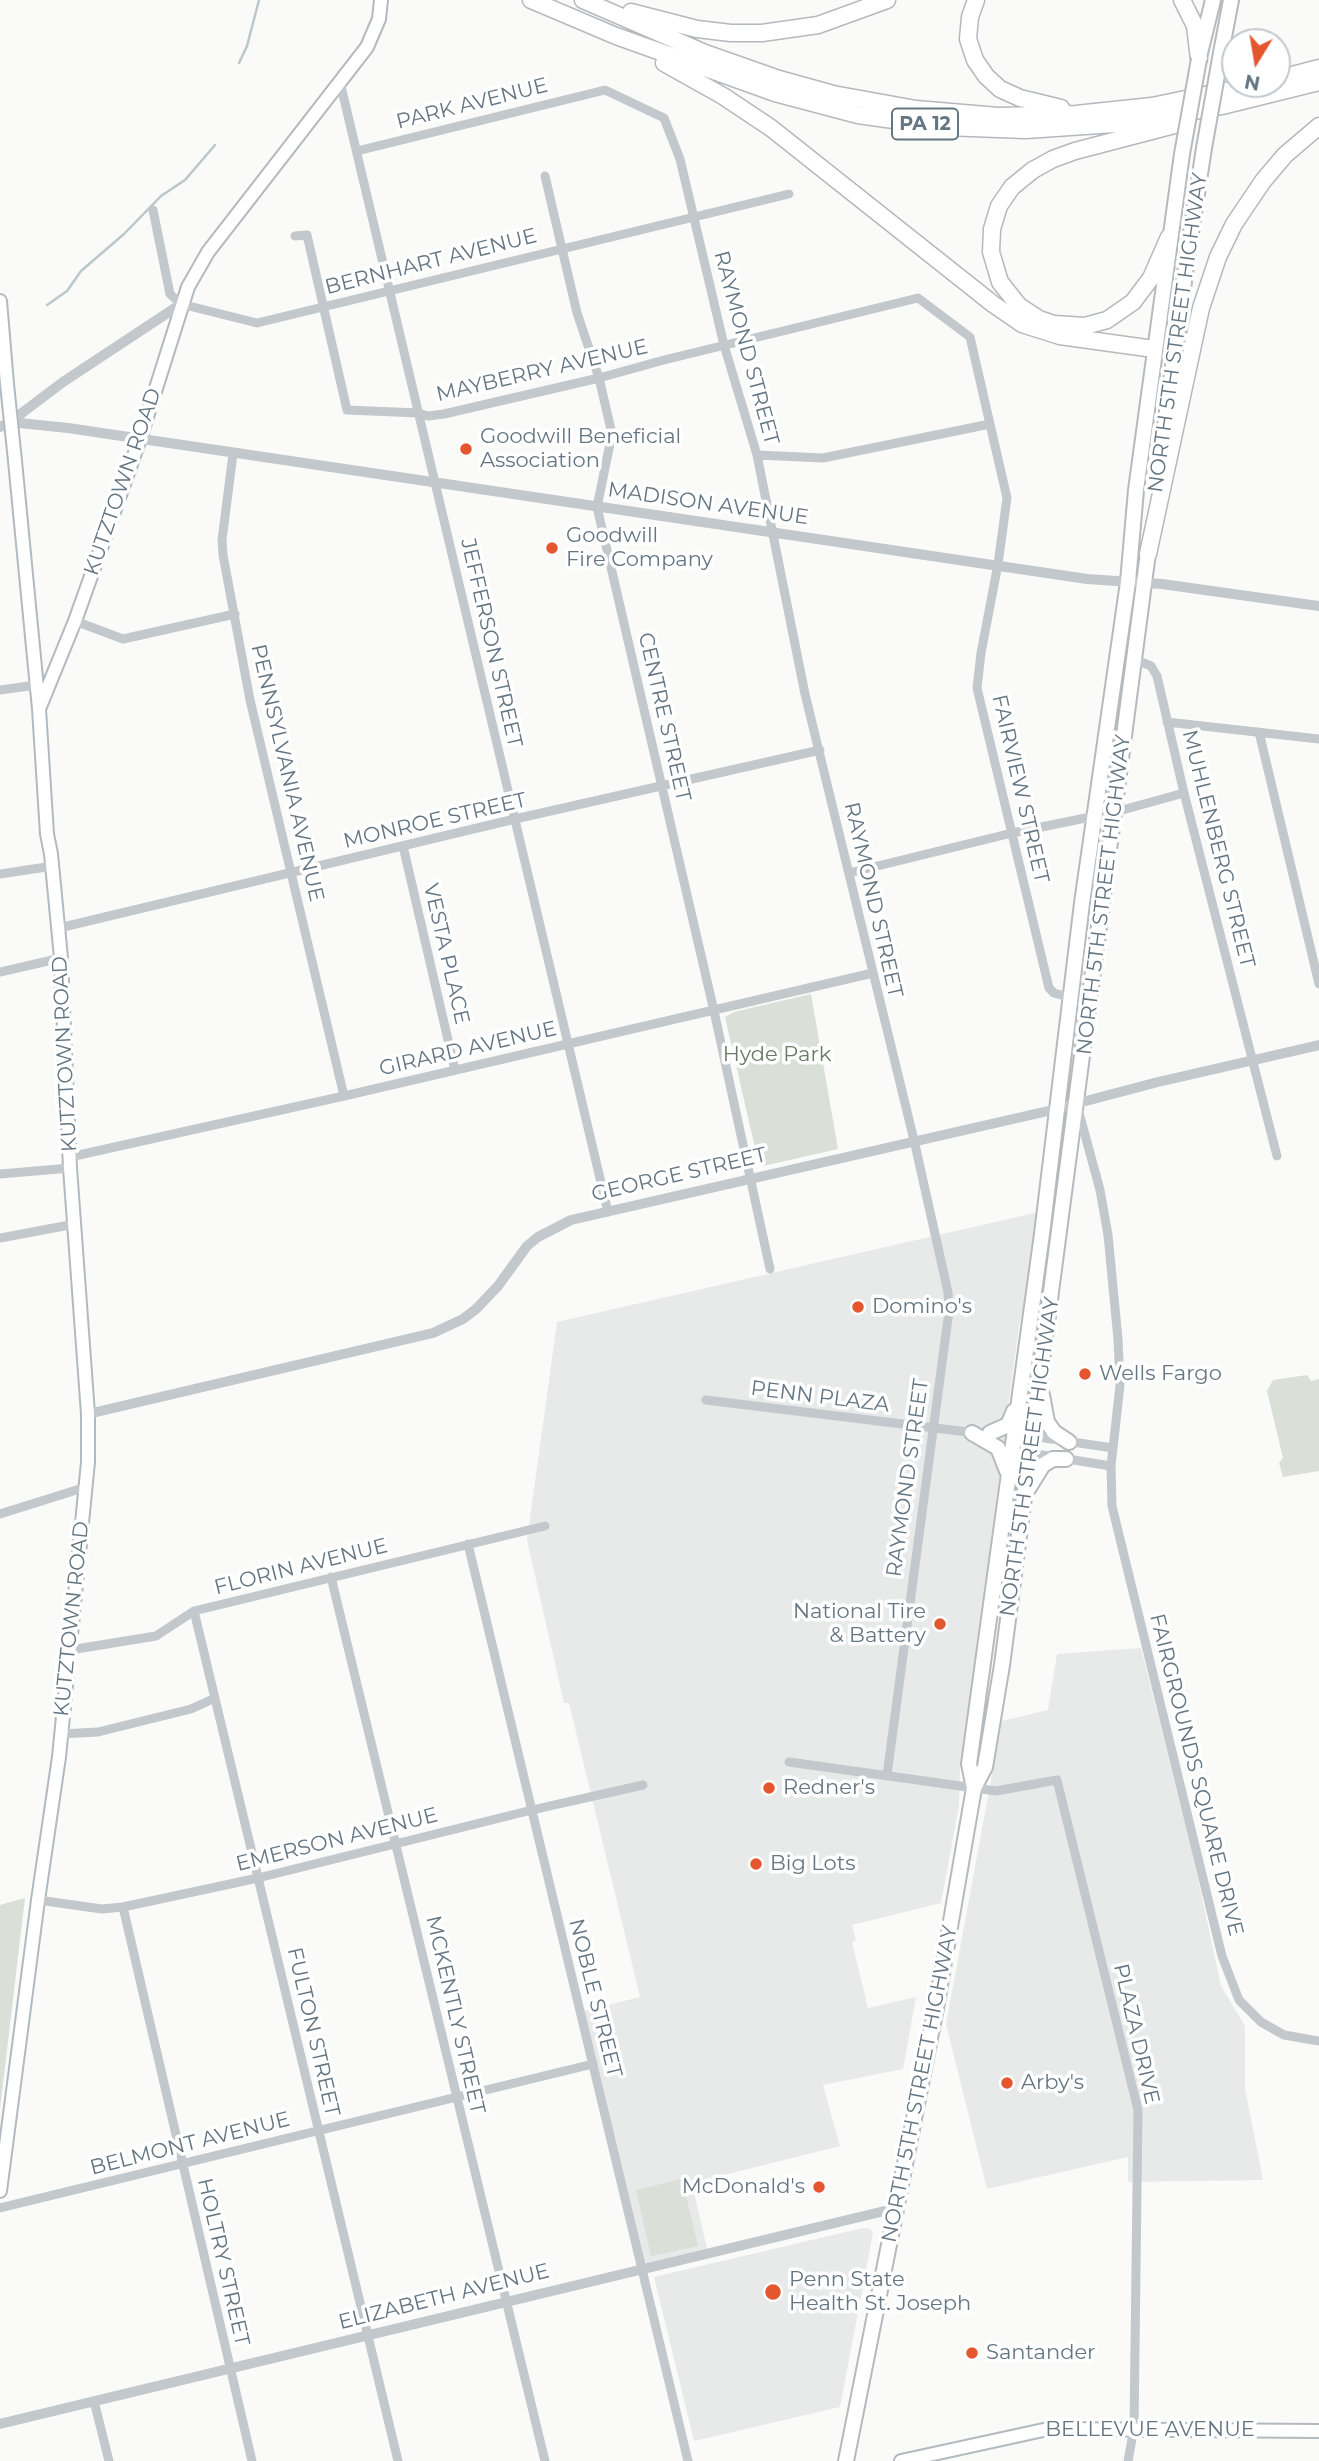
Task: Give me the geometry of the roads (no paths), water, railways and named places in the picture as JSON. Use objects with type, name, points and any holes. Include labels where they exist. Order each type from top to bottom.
[{"type":"highway","name":"PA 12","points":[[531,0],[724,77],[801,101],[858,115],[944,127],[1012,130],[1154,120],[1319,82]]},
{"type":"highway","name":"PA 12","points":[[583,0],[729,62],[779,79],[842,96],[916,109],[972,115],[1026,116],[1101,112],[1221,92]]},
{"type":"highway","points":[[591,0],[681,26],[747,34],[811,27],[887,0]]},
{"type":"highway","points":[[976,0],[970,17],[968,39],[975,60],[993,83],[1030,102],[1101,112]]},
{"type":"highway","points":[[1182,0],[1195,26],[1199,59]]},
{"type":"highway","points":[[616,36],[757,117],[1022,324],[1051,335],[1154,349]]},
{"type":"highway","points":[[1291,75],[1319,68]]},
{"type":"highway","points":[[1169,237],[1151,278],[1133,302],[1107,320],[1077,327],[1061,326],[1039,319],[1013,301],[996,275],[990,244],[993,221],[1003,200],[1018,182],[1042,165],[1076,151],[1159,130],[1244,101]]},
{"type":"highway","points":[[1148,555],[1201,308],[1214,265],[1234,224],[1263,181],[1285,155],[1319,126]]},
{"type":"main road","name":"KUTZTOWN ROAD","points":[[0,2191],[2,2157],[70,1650],[86,1487],[88,1414],[70,1163],[59,928],[47,834],[39,709],[75,621],[140,439],[188,287],[208,252],[371,40],[379,19],[381,0]]},
{"type":"main road","name":"NORTH 5TH STREET HIGHWAY","points":[[974,1788],[970,1764],[1128,582],[1136,490],[1154,349],[1182,154],[1213,0]]},
{"type":"main road","name":"NORTH 5TH STREET HIGHWAY","points":[[846,2461],[936,2008],[974,1788],[985,1767],[1012,1598],[1023,1496],[1040,1384],[1176,343],[1204,148],[1231,0]]},
{"type":"main road","points":[[0,300],[39,709]]},
{"type":"main road","points":[[1154,349],[1176,343]]},
{"type":"main road","points":[[1040,1384],[1047,1422],[1054,1432],[1069,1442]]},
{"type":"main road","points":[[990,1433],[1008,1425],[1018,1400]]},
{"type":"main road","points":[[972,1433],[998,1448],[1008,1473]]},
{"type":"main road","points":[[1023,1496],[1043,1465],[1053,1459],[1066,1459]]},
{"type":"main road","name":"BELLEVUE AVENUE","points":[[901,2461],[1042,2429],[1317,2431]]},
{"type":"street","name":"JEFFERSON STREET","points":[[340,82],[608,1212]]},
{"type":"street","name":"RAYMOND STREET","points":[[596,92],[605,90],[664,118],[680,159],[724,345],[757,455],[790,627],[914,1140],[949,1303],[887,1775]]},
{"type":"street","name":"PARK AVENUE","points":[[357,151],[596,92]]},
{"type":"street","name":"CENTRE STREET","points":[[545,176],[577,313],[599,378],[612,434],[597,507],[714,1011],[769,1269]]},
{"type":"street","name":"BERNHART AVENUE","points":[[181,304],[257,323],[789,194]]},
{"type":"street","points":[[5,425],[63,382],[181,304],[170,294],[153,210]]},
{"type":"street","name":"MAYBERRY AVENUE","points":[[296,236],[307,235],[347,410],[418,413],[428,416],[444,414],[888,305]]},
{"type":"street","name":"FAIRVIEW STREET","points":[[888,305],[918,298],[970,337],[1007,498],[977,681],[1049,988],[1054,993],[1072,998]]},
{"type":"street","points":[[757,455],[823,458],[990,424]]},
{"type":"street","name":"MADISON AVENUE","points":[[5,425],[140,439],[1087,579],[1144,583],[1319,606]]},
{"type":"street","name":"PENNSYLVANIA AVENUE","points":[[233,454],[222,548],[250,700],[344,1096]]},
{"type":"street","points":[[75,621],[123,639],[235,614]]},
{"type":"street","name":"MUHLENBERG STREET","points":[[1134,659],[1146,663],[1155,671],[1277,1156]]},
{"type":"street","points":[[0,690],[36,685]]},
{"type":"street","points":[[1167,722],[1319,739]]},
{"type":"street","points":[[1259,732],[1319,984]]},
{"type":"street","name":"MONROE STREET","points":[[59,928],[515,819],[820,750]]},
{"type":"street","points":[[849,873],[1184,793]]},
{"type":"street","name":"VESTA PLACE","points":[[403,846],[455,1070]]},
{"type":"street","points":[[0,874],[53,866]]},
{"type":"street","points":[[0,972],[61,958]]},
{"type":"street","name":"GIRARD AVENUE","points":[[0,1174],[70,1163],[344,1096],[873,973]]},
{"type":"street","name":"GEORGE STREET","points":[[88,1414],[433,1333],[463,1319],[487,1300],[516,1259],[538,1237],[571,1220],[1058,1109],[1319,1045]]},
{"type":"street","name":"FAIRGROUNDS SQUARE DRIVE","points":[[1076,1104],[1100,1190],[1109,1241],[1118,1339],[1120,1385],[1111,1466],[1112,1506],[1226,1970],[1239,2000],[1261,2022],[1284,2035],[1319,2041]]},
{"type":"street","points":[[0,1238],[75,1224]]},
{"type":"street","name":"PENN PLAZA","points":[[706,1400],[932,1429],[1014,1433]]},
{"type":"street","points":[[1014,1433],[1113,1448]]},
{"type":"street","points":[[1011,1450],[1111,1466]]},
{"type":"street","points":[[0,1514],[86,1487]]},
{"type":"street","name":"FLORIN AVENUE","points":[[70,1650],[156,1636],[194,1611],[545,1526]]},
{"type":"street","name":"NOBLE STREET","points":[[468,1544],[688,2461]]},
{"type":"street","name":"MCKENTLY STREET","points":[[331,1577],[545,2461]]},
{"type":"street","name":"FULTON STREET","points":[[194,1611],[398,2461]]},
{"type":"street","points":[[60,1734],[98,1732],[191,1709],[215,1698]]},
{"type":"street","points":[[789,1762],[974,1788]]},
{"type":"street","name":"PLAZA DRIVE","points":[[974,1788],[996,1791],[1057,1780],[1138,2110],[1134,2428],[1128,2461]]},
{"type":"street","name":"EMERSON AVENUE","points":[[38,1900],[102,1909],[122,1907],[258,1878],[643,1785]]},
{"type":"street","name":"HOLTRY STREET","points":[[122,1907],[253,2461]]},
{"type":"street","name":"BELMONT AVENUE","points":[[0,2208],[593,2064]]},
{"type":"street","name":"ELIZABETH AVENUE","points":[[0,2424],[897,2208]]},
{"type":"street","points":[[94,2401],[109,2461]]},
{"type":"waterway","points":[[239,63],[247,46],[259,0]]},
{"type":"waterway","points":[[47,305],[67,291],[81,271],[124,234],[161,196],[185,180],[215,145]]},
{"type":"place","name":"Goodwill Beneficial Association","points":[[466,449]]},
{"type":"place","name":"Goodwill Fire Company","points":[[552,548]]},
{"type":"place","name":"Domino's","points":[[858,1307]]},
{"type":"place","name":"Wells Fargo","points":[[1085,1374]]},
{"type":"place","name":"National Tire & Battery","points":[[940,1624]]},
{"type":"place","name":"Redner's","points":[[769,1788]]},
{"type":"place","name":"Big Lots","points":[[756,1864]]},
{"type":"place","name":"Arby's","points":[[1007,2083]]},
{"type":"place","name":"McDonald's","points":[[819,2187]]},
{"type":"place","name":"Penn State Health St. Joseph","points":[[773,2292]]},
{"type":"place","name":"Santander","points":[[972,2353]]},
{"type":"park label","name":"Hyde Park","points":[[777,1055]]}]
